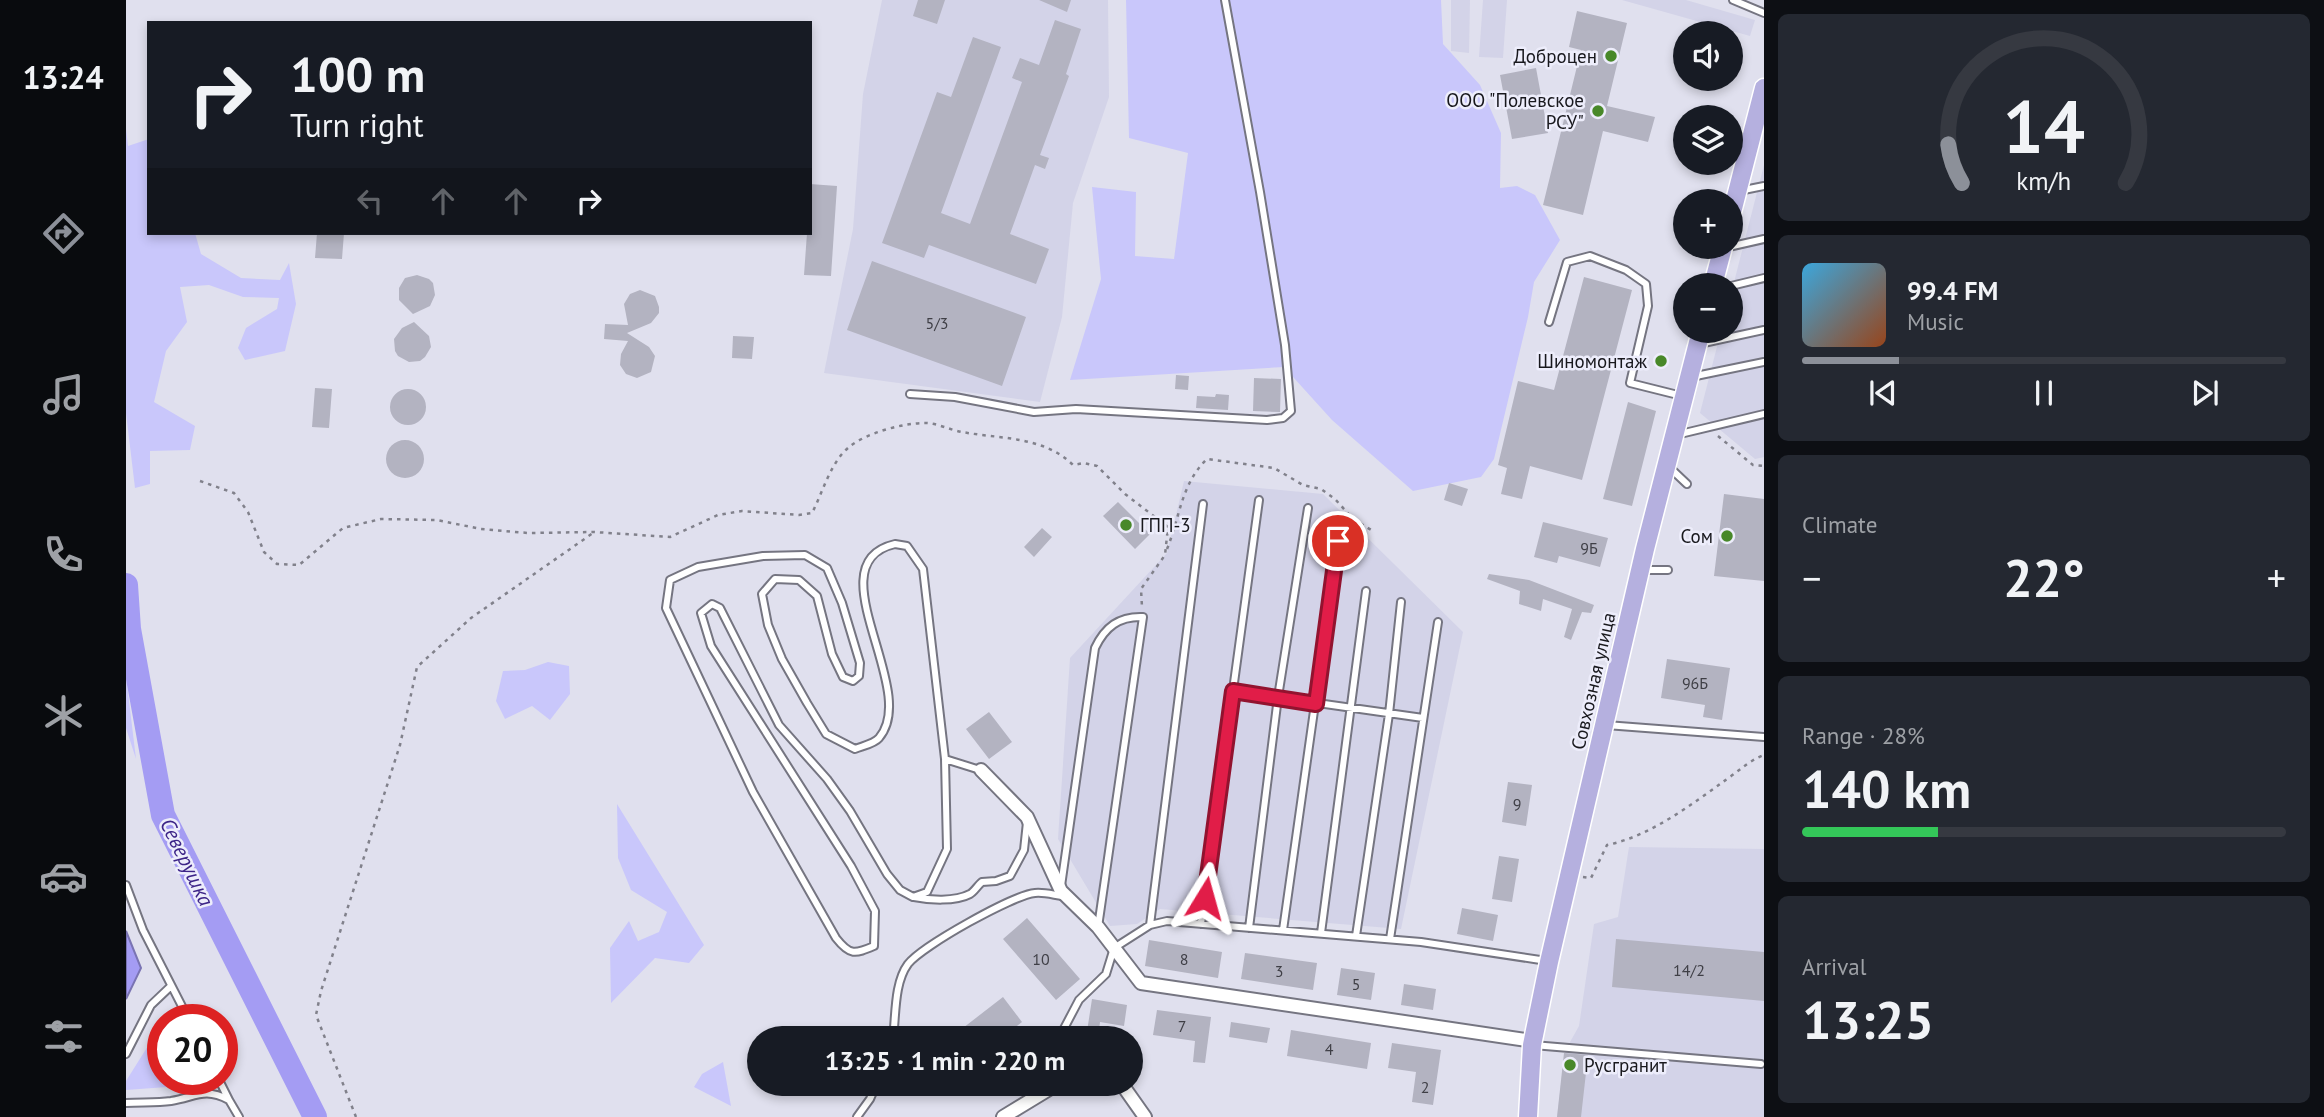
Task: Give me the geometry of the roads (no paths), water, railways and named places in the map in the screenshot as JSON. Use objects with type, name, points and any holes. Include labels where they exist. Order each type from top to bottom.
[{"type":"main road","points":[[1738,189],[1758,133],[1764,88]]},
{"type":"main road","name":"Совхозная улица","points":[[1528,1117],[1533,1043],[1549,962],[1666,465],[1698,343]]},
{"type":"street","points":[[981,770],[1027,817],[1065,896],[1098,927],[1141,983],[1533,1043]]},
{"type":"street","points":[[1003,1117],[1038,1096]]},
{"type":"street","points":[[1130,1096],[1145,1117]]},
{"type":"lane","points":[[910,394],[955,397],[1034,412],[1076,409],[1267,420],[1283,418],[1291,411],[1285,345],[1225,0]]},
{"type":"lane","points":[[1733,0],[1764,13]]},
{"type":"lane","points":[[1743,190],[1764,186]]},
{"type":"lane","points":[[1743,244],[1764,239]]},
{"type":"lane","points":[[1549,322],[1567,262],[1590,256],[1626,270],[1646,284],[1648,306],[1630,383],[1684,397]]},
{"type":"lane","points":[[1743,283],[1764,278]]},
{"type":"lane","points":[[1743,332],[1764,330]]},
{"type":"lane","points":[[1689,378],[1764,362]]},
{"type":"lane","points":[[1674,436],[1764,414]]},
{"type":"lane","points":[[1666,465],[1687,484]]},
{"type":"lane","points":[[1201,924],[1259,500]]},
{"type":"lane","points":[[1150,925],[1203,504]]},
{"type":"lane","points":[[1249,928],[1278,697],[1308,508]]},
{"type":"lane","points":[[1283,930],[1338,541]]},
{"type":"lane","points":[[913,897],[927,892],[947,849],[946,759],[923,569],[907,546],[895,544],[880,548],[866,562],[862,587],[889,703],[887,726],[878,741],[855,749],[827,734],[807,703],[777,648],[768,625],[762,594],[775,579],[799,580],[817,596],[832,654],[842,677],[853,681],[859,676],[860,663],[842,603],[827,568],[805,555],[763,556],[698,567],[670,580],[666,608],[753,792],[845,950],[857,953],[874,946],[874,911],[851,866],[711,646],[701,613],[712,604],[720,608],[779,724],[827,779],[900,890],[913,897],[927,900],[952,898],[969,894],[982,882],[1010,876],[1024,850],[1027,817]]},
{"type":"lane","points":[[1641,570],[1668,569]]},
{"type":"lane","points":[[1321,933],[1366,591]]},
{"type":"lane","points":[[1356,936],[1389,714],[1401,603]]},
{"type":"lane","points":[[894,1026],[900,981],[907,965],[921,951],[1012,900],[1035,893],[1065,896],[1094,648],[1102,632],[1114,623],[1132,617],[1143,617],[1098,927]]},
{"type":"lane","points":[[1390,939],[1438,622]]},
{"type":"lane","points":[[1233,691],[1423,718]]},
{"type":"lane","points":[[1604,725],[1764,737]]},
{"type":"lane","points":[[946,759],[981,770]]},
{"type":"lane","points":[[126,885],[143,930],[181,1004]]},
{"type":"lane","points":[[1065,1026],[1079,1000],[1107,974],[1114,948],[1150,925],[1167,921],[1390,939],[1549,962]]},
{"type":"lane","points":[[126,1054],[151,1005],[171,986]]},
{"type":"lane","points":[[1533,1043],[1761,1064]]},
{"type":"lane","points":[[126,1103],[171,1100],[203,1092],[216,1093],[229,1100]]},
{"type":"lane","points":[[226,1095],[239,1117]]},
{"type":"lane","points":[[857,1117],[871,1096]]},
{"type":"waterway","name":"Северушка","points":[[126,585],[129,629],[163,815],[315,1117]]},
{"type":"place","name":"Доброцен","points":[[1611,56]]},
{"type":"place","name":"ООО \"Полевское РСУ\"","points":[[1598,111]]},
{"type":"place","name":"Шиномонтаж","points":[[1661,361]]},
{"type":"place","name":"ГПП-3","points":[[1126,525]]},
{"type":"place","name":"Сом","points":[[1727,536]]},
{"type":"place","name":"Русгранит","points":[[1570,1065]]}]
